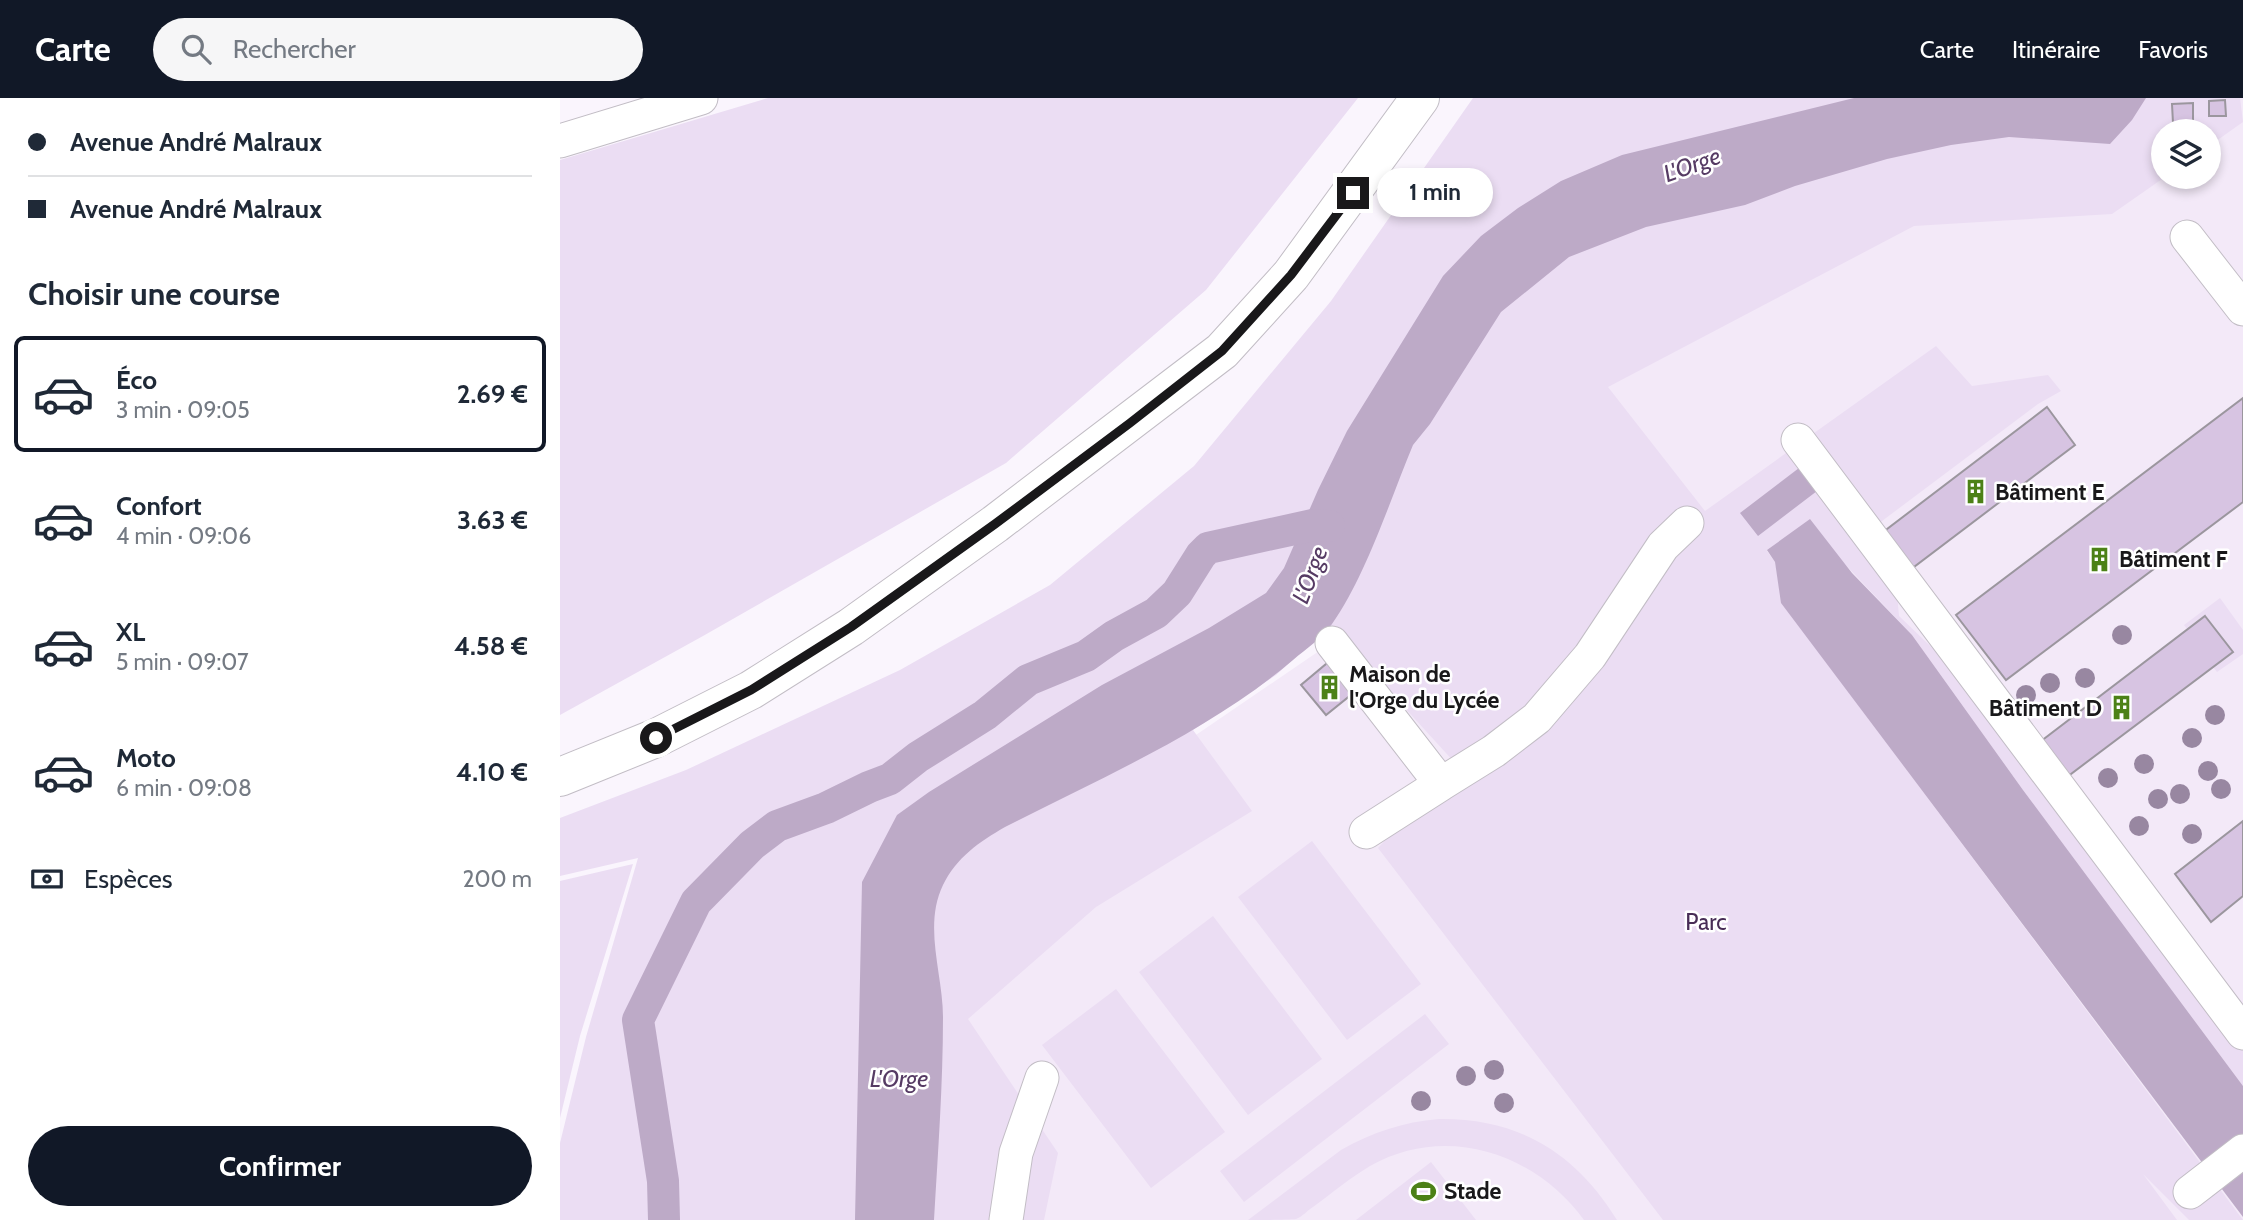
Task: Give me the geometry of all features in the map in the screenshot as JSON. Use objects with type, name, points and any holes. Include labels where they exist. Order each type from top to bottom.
[{"type":"main road","points":[[560,777],[656,738],[751,690],[851,627],[1005,517],[1222,351],[1291,275],[1420,98]]},
{"type":"street","points":[[560,141],[701,98]]},
{"type":"street","points":[[2187,237],[2243,309]]},
{"type":"street","points":[[1798,439],[2243,1033]]},
{"type":"street","points":[[1366,832],[1494,751],[1537,718],[1590,656],[1664,546],[1687,523]]},
{"type":"street","points":[[1332,643],[1441,784]]},
{"type":"street","points":[[1006,1220],[1016,1153],[1042,1078]]},
{"type":"street","points":[[2200,1183],[2243,1151]]},
{"type":"shaded area","points":[[2058,98],[2243,98],[2243,1220],[945,1220],[947,925],[1171,752],[1341,636],[1413,445]]},
{"type":"green space","points":[[768,98],[1358,98],[1206,290],[1006,463],[560,715],[560,160]]},
{"type":"green space","name":"Parc","points":[[1473,98],[2240,98],[2243,122],[2221,138],[2221,119],[2151,119],[2151,187],[2112,214],[1914,226],[1608,387],[1705,511],[1936,346],[1972,386],[2048,375],[2061,391],[2038,404],[1862,536],[1896,583],[1899,616],[2000,713],[2243,1039],[2243,1086],[2023,790],[1912,635],[1841,560],[1767,551],[1775,562],[1782,603],[2243,1220],[2189,1220],[2143,1174],[2177,1220],[1663,1220],[1378,848],[1456,764],[1330,626],[1276,675],[1193,730],[1252,811],[1096,907],[968,1019],[1058,1153],[1044,1220],[560,1220],[560,1143],[586,1037],[638,858],[560,876],[560,818],[686,770],[900,670],[1050,585],[1194,466],[1331,301]]},
{"type":"green space","points":[[2220,598],[2243,630],[2243,654],[2217,672],[2213,667],[2232,651],[2205,616],[2187,629],[2184,625]]},
{"type":"green space","points":[[1312,841],[1421,984],[1347,1040],[1238,897]]},
{"type":"green space","points":[[633,864],[580,1036],[560,1118],[560,881]]},
{"type":"green space","points":[[1213,916],[1322,1059],[1248,1115],[1139,972]]},
{"type":"green space","points":[[1116,989],[1225,1132],[1151,1188],[1042,1045]]},
{"type":"green space","points":[[1425,1014],[1449,1044],[1244,1202],[1220,1171]]},
{"type":"green space","points":[[1439,1119],[1495,1125],[1543,1144],[1564,1158],[1583,1176],[1617,1220],[1584,1220],[1564,1197],[1541,1177],[1515,1162],[1487,1152],[1458,1147],[1429,1147],[1399,1153],[1370,1166],[1296,1219],[1248,1220],[1341,1150],[1401,1125]]},
{"type":"green space","name":"Stade","points":[[1431,1162],[1476,1220],[1356,1220]]},
{"type":"water","name":"L'Orge","points":[[1854,98],[2146,98],[2132,120],[2110,144],[2009,137],[1951,145],[1887,159],[1795,186],[1745,205],[1646,227],[1569,257],[1501,312],[1430,424],[1413,445],[1356,584],[1324,634],[1260,686],[1226,709],[1154,752],[1005,827],[969,851],[955,866],[937,901],[934,933],[943,1017],[934,1220],[855,1220],[862,882],[897,815],[929,792],[1102,685],[1209,628],[1266,593],[1284,568],[1347,431],[1443,276],[1481,236],[1518,208],[1561,181],[1622,155]]},
{"type":"water","points":[[1799,468],[1817,491],[1758,536],[1740,513]]},
{"type":"water","points":[[1810,519],[1852,573],[1912,635],[2023,790],[2243,1086],[2243,1217],[1781,603],[1775,562],[1767,550]]},
{"type":"building","points":[[2225,100],[2226,116],[2209,116],[2209,101]]},
{"type":"building","points":[[2193,103],[2193,119],[2173,119],[2172,104]]},
{"type":"building","name":"Bâtiment F","points":[[2243,398],[2243,502],[2006,680],[1956,615]]},
{"type":"building","name":"Bâtiment E","points":[[2047,407],[2075,445],[1902,576],[1874,539]]},
{"type":"building","name":"Bâtiment D","points":[[2205,616],[2233,652],[2059,783],[2032,748]]},
{"type":"building","name":"Maison de l'Orge du Lycée","points":[[1332,659],[1357,690],[1326,715],[1301,685]]},
{"type":"building","points":[[2243,821],[2243,896],[2211,922],[2175,874]]},
{"type":"building","points":[[2243,821],[2243,896],[2211,922],[2175,874]]},
{"type":"waterway","points":[[664,1220],[663,1181],[638,1020],[696,902],[752,845],[777,826],[826,808],[890,779],[918,757],[985,715],[1028,680],[1086,656],[1114,636],[1156,613],[1177,593],[1208,548],[1313,525],[1329,526]]},
{"type":"place","name":"Bâtiment E","points":[[1975,492]]},
{"type":"place","name":"Bâtiment F","points":[[2099,559]]},
{"type":"place","name":"Maison de l'Orge du Lycée","points":[[1329,687]]},
{"type":"place","name":"Bâtiment D","points":[[2122,708]]},
{"type":"place","name":"Stade","points":[[1424,1191]]},
{"type":"route","points":[[656,738],[751,690],[851,627],[995,524],[1152,406],[1222,351],[1291,275],[1353,193]]}]
